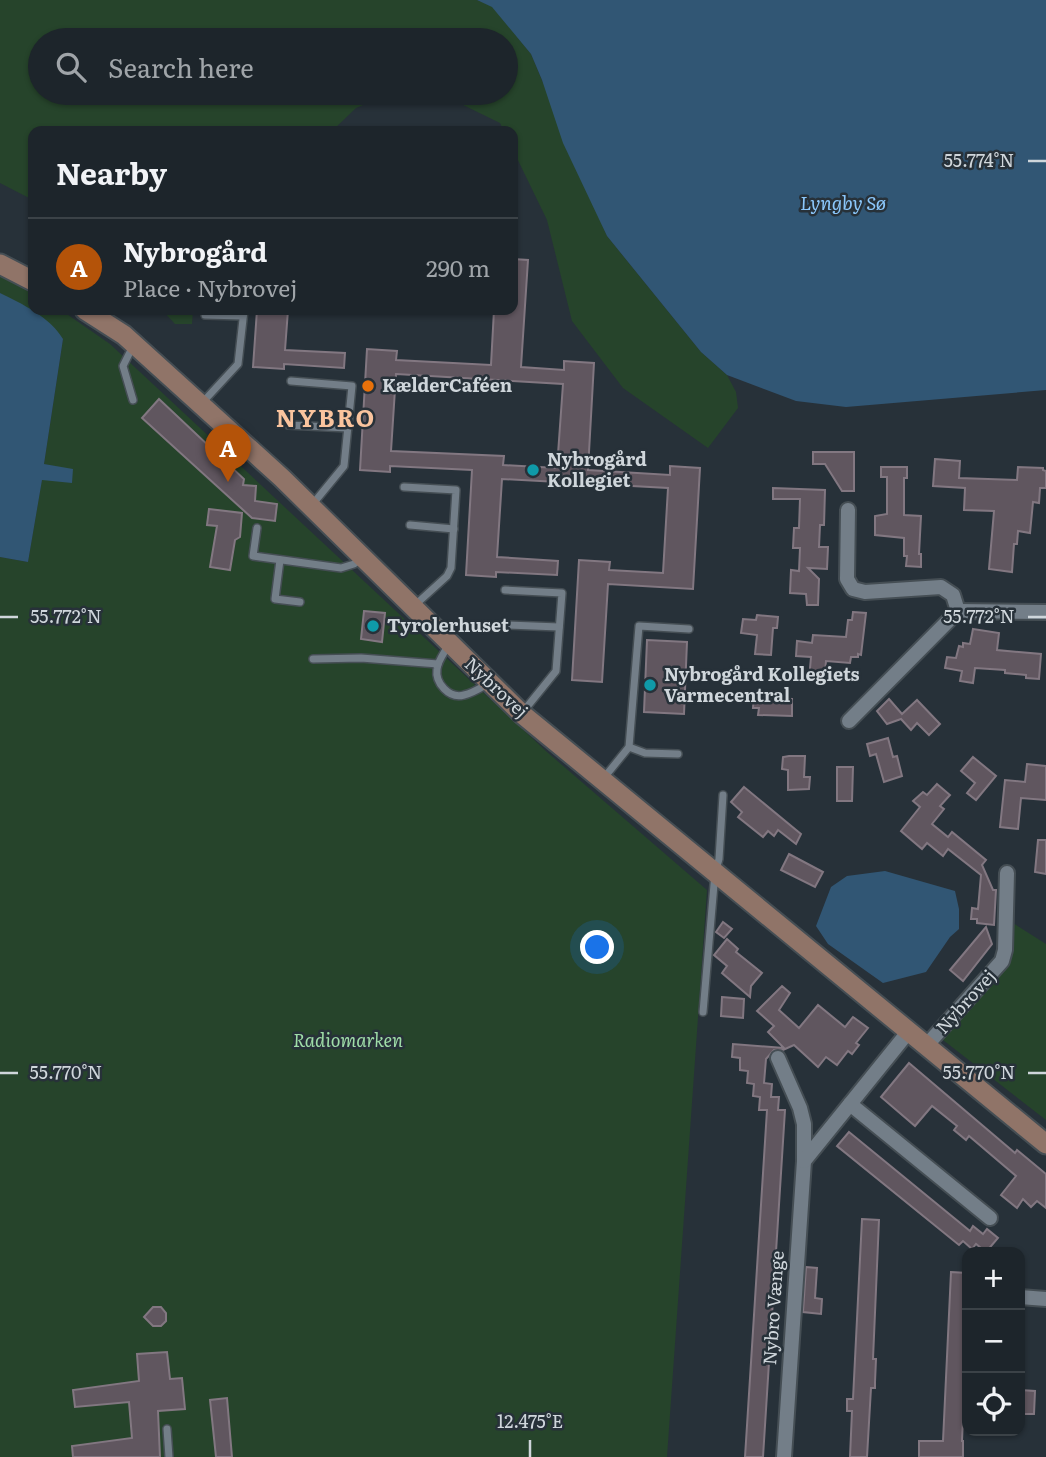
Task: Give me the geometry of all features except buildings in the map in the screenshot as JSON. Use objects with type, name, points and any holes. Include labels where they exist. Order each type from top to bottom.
[{"type":"street","points":[[0,264],[28,278]]},
{"type":"street","name":"Nybrovej","points":[[92,315],[134,344],[311,505],[522,714],[1046,1144]]},
{"type":"street","points":[[848,510],[847,579],[853,589],[865,592],[941,587],[953,595],[958,611]]},
{"type":"street","points":[[849,721],[958,611],[1046,612]]},
{"type":"street","name":"Nybrovej","points":[[926,1046],[1002,961],[1005,950],[1007,873]]},
{"type":"street","points":[[804,1161],[909,1031]]},
{"type":"street","name":"Nybro Vænge","points":[[778,1058],[800,1108],[804,1124],[804,1161],[783,1457]]},
{"type":"street","points":[[850,1104],[990,1219]]},
{"type":"street","points":[[1025,1297],[1046,1299]]},
{"type":"lane","points":[[201,404],[238,364],[244,315]]},
{"type":"lane","points":[[133,400],[123,366],[134,344]]},
{"type":"lane","points":[[291,381],[352,386],[344,466],[311,505]]},
{"type":"lane","points":[[288,425],[348,428]]},
{"type":"lane","points":[[404,487],[456,490],[451,568],[447,576],[414,607]]},
{"type":"lane","points":[[410,525],[454,529]]},
{"type":"lane","points":[[257,528],[253,556],[341,568],[354,564],[363,557]]},
{"type":"lane","points":[[280,560],[275,599],[300,603]]},
{"type":"lane","points":[[505,590],[562,593],[556,671],[522,714]]},
{"type":"lane","points":[[506,625],[559,627]]},
{"type":"lane","points":[[602,779],[629,747],[639,626],[689,629]]},
{"type":"lane","points":[[449,644],[436,671],[440,684],[454,695],[465,695],[489,683]]},
{"type":"lane","points":[[313,659],[361,658],[438,664]]},
{"type":"lane","points":[[629,747],[645,753],[677,754]]},
{"type":"lane","points":[[704,1012],[723,794]]},
{"type":"lane","points":[[167,1429],[169,1457]]},
{"type":"green space","points":[[0,0],[477,0],[492,6],[510,28],[28,28],[28,105],[363,105],[356,108],[337,126],[28,126],[28,197],[0,183]]},
{"type":"green space","points":[[518,38],[531,54],[607,236],[701,352],[727,375],[736,392],[738,408],[708,448],[623,388],[572,321],[547,220],[518,160],[518,126],[502,126],[463,105],[518,105]]},
{"type":"green space","name":"Radiomarken","points":[[0,276],[28,291],[28,313],[0,293]]},
{"type":"green space","name":"Radiomarken","points":[[30,315],[68,315],[110,344],[547,752],[707,890],[667,1457],[0,1457],[0,557],[28,562],[42,479],[73,470],[44,464],[63,339]]},
{"type":"green space","points":[[167,315],[193,315],[192,324],[175,324]]},
{"type":"green space","points":[[1013,923],[1046,944],[1046,1120],[943,1040],[1005,969]]},
{"type":"water","name":"Lyngby Sø","points":[[477,0],[1046,0],[1046,390],[846,407],[796,401],[727,375],[701,352],[607,236],[563,143],[531,54],[518,38],[518,28],[509,28],[492,7]]},
{"type":"water","points":[[0,293],[28,307],[28,315],[39,315],[43,318],[63,339],[44,464],[73,469],[72,483],[42,480],[28,562],[0,557]]},
{"type":"water","points":[[885,871],[955,891],[959,929],[950,937],[926,972],[883,983],[828,944],[816,926],[831,887],[847,876]]},
{"type":"place","name":"KælderCaféen","points":[[368,386]]},
{"type":"place","name":"Nybrogård Kollegiet","points":[[533,470]]},
{"type":"place","name":"Nybrogård","points":[[228,482]]},
{"type":"place","name":"Tyrolerhuset","points":[[373,626]]},
{"type":"place","name":"Nybrogård Kollegiets Varmecentral","points":[[650,685]]},
{"type":"district","name":"NYBRO","points":[[326,419]]}]
